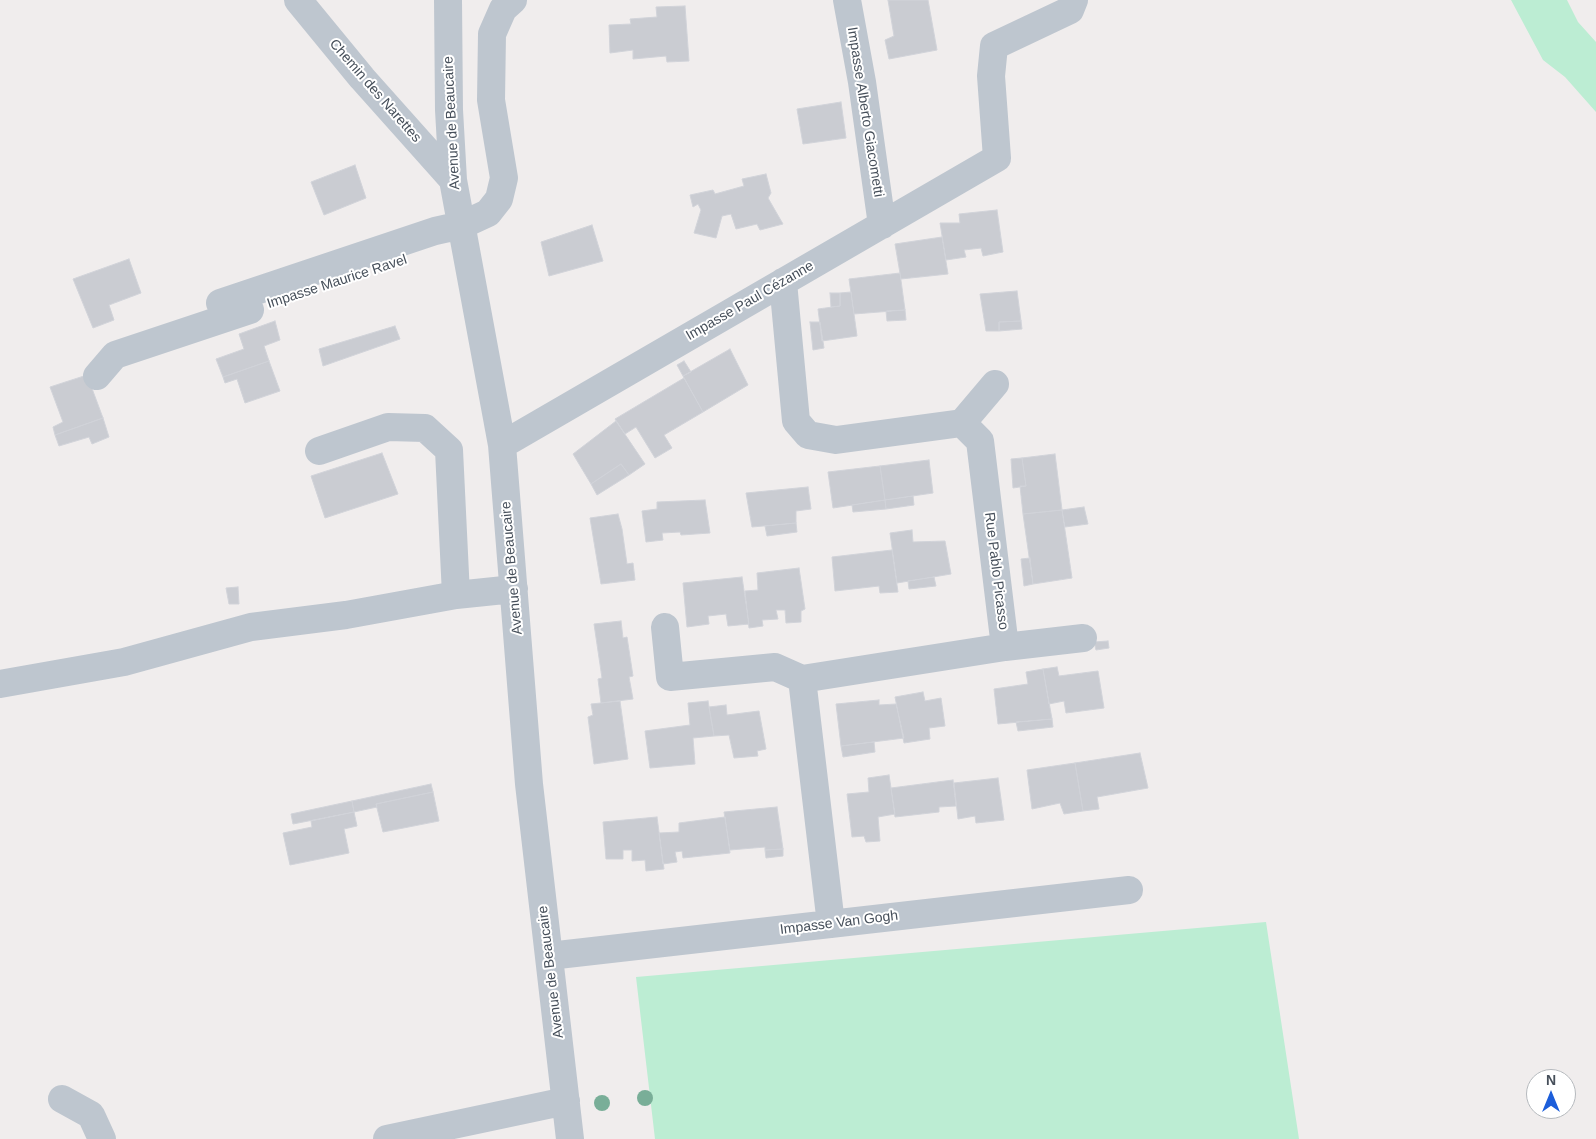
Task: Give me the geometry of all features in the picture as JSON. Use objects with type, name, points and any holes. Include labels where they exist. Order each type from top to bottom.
[{"type":"street","name":"Chemin des Narettes","points":[[298,0],[362,78],[453,180]]},
{"type":"street","name":"Avenue de Beaucaire","points":[[448,0],[448,110],[453,180],[502,445],[529,784],[570,1139]]},
{"type":"street","name":"Impasse Maurice Ravel","points":[[97,376],[114,355],[214,314],[464,233],[488,213],[500,200],[504,178],[491,100],[492,34],[503,9],[513,0]]},
{"type":"street","name":"Impasse Alberto Giacometti","points":[[847,0],[862,82],[882,224]]},
{"type":"street","name":"Impasse Paul Cézanne","points":[[502,445],[997,158],[991,76],[994,46],[1070,10],[1074,0]]},
{"type":"street","points":[[784,282],[796,421],[808,435],[836,440],[962,423],[995,384]]},
{"type":"street","name":"Rue Pablo Picasso","points":[[802,679],[1006,647],[980,442],[962,423]]},
{"type":"street","points":[[319,451],[388,427],[425,428],[449,450],[456,595]]},
{"type":"street","points":[[0,684],[124,662],[252,627],[346,615],[456,595],[514,589]]},
{"type":"street","points":[[665,627],[670,677],[775,667],[802,679],[831,924]]},
{"type":"street","points":[[1006,647],[1083,638]]},
{"type":"street","name":"Impasse Van Gogh","points":[[550,956],[1128,890]]},
{"type":"street","points":[[62,1099],[91,1115],[102,1139]]},
{"type":"street","points":[[387,1139],[566,1101]]},
{"type":"green space","points":[[1511,0],[1567,0],[1578,22],[1596,42],[1596,112],[1565,77],[1543,60]]},
{"type":"green space","points":[[1266,922],[1299,1139],[655,1139],[636,977]]},
{"type":"building","points":[[888,0],[928,0],[937,50],[889,59],[885,40],[894,36]]},
{"type":"building","points":[[685,6],[689,61],[667,62],[666,56],[633,59],[633,50],[610,53],[609,25],[631,24],[630,19],[657,17],[656,7]]},
{"type":"building","points":[[841,102],[846,138],[803,144],[797,109]]},
{"type":"building","points":[[355,165],[366,198],[324,215],[311,182]]},
{"type":"building","points":[[766,174],[771,193],[768,198],[783,224],[760,230],[757,224],[736,229],[731,214],[722,216],[716,238],[694,233],[701,210],[698,204],[693,207],[690,195],[713,190],[715,194],[744,186],[742,179]]},
{"type":"building","points":[[997,210],[1003,252],[983,256],[981,248],[964,250],[966,257],[946,260],[940,223],[960,223],[959,214]]},
{"type":"building","points":[[592,225],[603,261],[549,276],[541,242]]},
{"type":"building","points":[[942,237],[948,274],[901,279],[895,244]]},
{"type":"building","points":[[129,259],[141,293],[109,305],[114,320],[93,328],[73,279]]},
{"type":"building","points":[[900,273],[905,310],[854,314],[849,279]]},
{"type":"building","points":[[1017,291],[1021,321],[999,322],[999,331],[986,331],[980,294]]},
{"type":"building","points":[[851,292],[857,336],[822,341],[818,309],[840,306],[840,293]]},
{"type":"building","points":[[830,293],[840,293],[840,306],[831,307]]},
{"type":"building","points":[[905,310],[906,320],[887,321],[886,311]]},
{"type":"building","points":[[275,321],[280,340],[264,346],[269,361],[223,377],[216,359],[244,349],[239,334]]},
{"type":"building","points":[[1021,321],[1022,329],[999,331],[999,322]]},
{"type":"building","points":[[810,322],[820,322],[824,348],[813,350]]},
{"type":"building","points":[[395,326],[400,339],[323,366],[319,349]]},
{"type":"building","points":[[730,349],[748,385],[703,412],[683,376]]},
{"type":"building","points":[[269,361],[280,391],[245,403],[237,379],[225,383],[223,377]]},
{"type":"building","points":[[684,361],[691,372],[683,376],[677,365]]},
{"type":"building","points":[[87,375],[103,418],[55,435],[53,427],[63,422],[50,387]]},
{"type":"building","points":[[684,378],[703,412],[664,435],[672,448],[655,458],[636,427],[625,434],[615,419]]},
{"type":"building","points":[[103,418],[109,437],[92,444],[89,437],[59,446],[55,435]]},
{"type":"building","points":[[616,421],[645,464],[629,475],[621,464],[591,484],[573,454]]},
{"type":"building","points":[[382,453],[398,494],[325,518],[311,476]]},
{"type":"building","points":[[1055,454],[1062,510],[1023,514],[1020,486],[1026,486],[1022,458]]},
{"type":"building","points":[[1022,458],[1026,486],[1013,488],[1011,459]]},
{"type":"building","points":[[929,460],[933,493],[885,500],[880,466]]},
{"type":"building","points":[[621,464],[629,475],[597,495],[591,484]]},
{"type":"building","points":[[880,466],[885,500],[833,508],[828,472]]},
{"type":"building","points":[[808,487],[811,509],[796,511],[796,523],[752,527],[746,493]]},
{"type":"building","points":[[913,496],[914,505],[886,509],[885,500]]},
{"type":"building","points":[[705,500],[710,533],[681,535],[680,532],[662,533],[663,540],[646,542],[642,511],[657,509],[657,502]]},
{"type":"building","points":[[885,500],[886,509],[853,512],[852,505]]},
{"type":"building","points":[[1084,507],[1088,524],[1065,527],[1062,510]]},
{"type":"building","points":[[1062,510],[1072,578],[1033,584],[1023,514]]},
{"type":"building","points":[[618,514],[627,564],[633,563],[635,580],[601,584],[590,518]]},
{"type":"building","points":[[796,523],[797,532],[767,536],[765,526]]},
{"type":"building","points":[[912,530],[913,542],[945,541],[951,574],[897,583],[890,533]]},
{"type":"building","points":[[892,550],[898,592],[880,593],[879,586],[835,591],[832,557]]},
{"type":"building","points":[[1030,558],[1033,584],[1024,586],[1021,559]]},
{"type":"building","points":[[799,568],[805,609],[801,611],[801,622],[786,623],[785,610],[776,610],[778,619],[762,620],[763,626],[749,628],[745,591],[758,590],[757,573]]},
{"type":"building","points":[[742,577],[749,624],[728,626],[726,614],[708,616],[709,624],[687,627],[683,583]]},
{"type":"building","points":[[934,577],[936,586],[909,589],[908,581]]},
{"type":"building","points":[[238,587],[239,604],[229,604],[226,588]]},
{"type":"building","points":[[621,621],[623,638],[627,637],[633,676],[629,677],[633,699],[601,703],[598,679],[602,678],[594,624]]},
{"type":"building","points":[[1108,641],[1109,648],[1096,650],[1094,642]]},
{"type":"building","points":[[1057,667],[1059,676],[1098,671],[1104,708],[1066,713],[1064,701],[1049,704],[1043,669]]},
{"type":"building","points":[[1043,669],[1052,719],[998,724],[994,689],[1028,684],[1026,672]]},
{"type":"building","points":[[923,692],[925,701],[941,698],[945,726],[929,728],[930,739],[904,743],[895,697]]},
{"type":"building","points":[[879,700],[879,705],[896,704],[904,738],[841,746],[836,704]]},
{"type":"building","points":[[620,701],[628,759],[594,764],[588,717],[593,715],[591,704]]},
{"type":"building","points":[[708,701],[714,736],[693,738],[695,764],[650,768],[645,731],[690,725],[688,703]]},
{"type":"building","points":[[726,705],[727,715],[759,711],[766,749],[757,751],[758,756],[734,758],[729,735],[714,736],[709,707]]},
{"type":"building","points":[[1052,719],[1053,727],[1018,731],[1016,722]]},
{"type":"building","points":[[874,742],[875,752],[843,757],[841,746]]},
{"type":"building","points":[[1140,753],[1148,788],[1097,797],[1099,809],[1083,811],[1075,763]]},
{"type":"building","points":[[1075,763],[1083,811],[1064,814],[1060,803],[1032,809],[1027,770]]},
{"type":"building","points":[[889,775],[895,814],[878,817],[880,841],[866,842],[864,836],[852,837],[847,794],[869,792],[868,778]]},
{"type":"building","points":[[998,778],[1004,820],[976,823],[975,816],[958,819],[954,783]]},
{"type":"building","points":[[953,780],[956,806],[939,807],[939,812],[895,817],[891,788]]},
{"type":"building","points":[[431,784],[433,792],[376,804],[377,807],[354,812],[352,801]]},
{"type":"building","points":[[433,792],[439,821],[383,832],[376,804]]},
{"type":"building","points":[[352,801],[354,812],[293,824],[291,814]]},
{"type":"building","points":[[777,807],[783,849],[765,850],[765,847],[730,850],[724,812]]},
{"type":"building","points":[[354,812],[357,826],[344,829],[349,853],[290,865],[283,833],[312,827],[311,821]]},
{"type":"building","points":[[657,817],[664,869],[646,871],[645,860],[632,861],[632,850],[623,850],[623,859],[606,859],[603,822]]},
{"type":"building","points":[[725,817],[730,853],[683,858],[682,851],[675,852],[677,862],[663,864],[659,833],[679,832],[679,823]]},
{"type":"building","points":[[783,849],[783,856],[766,858],[765,850]]}]
